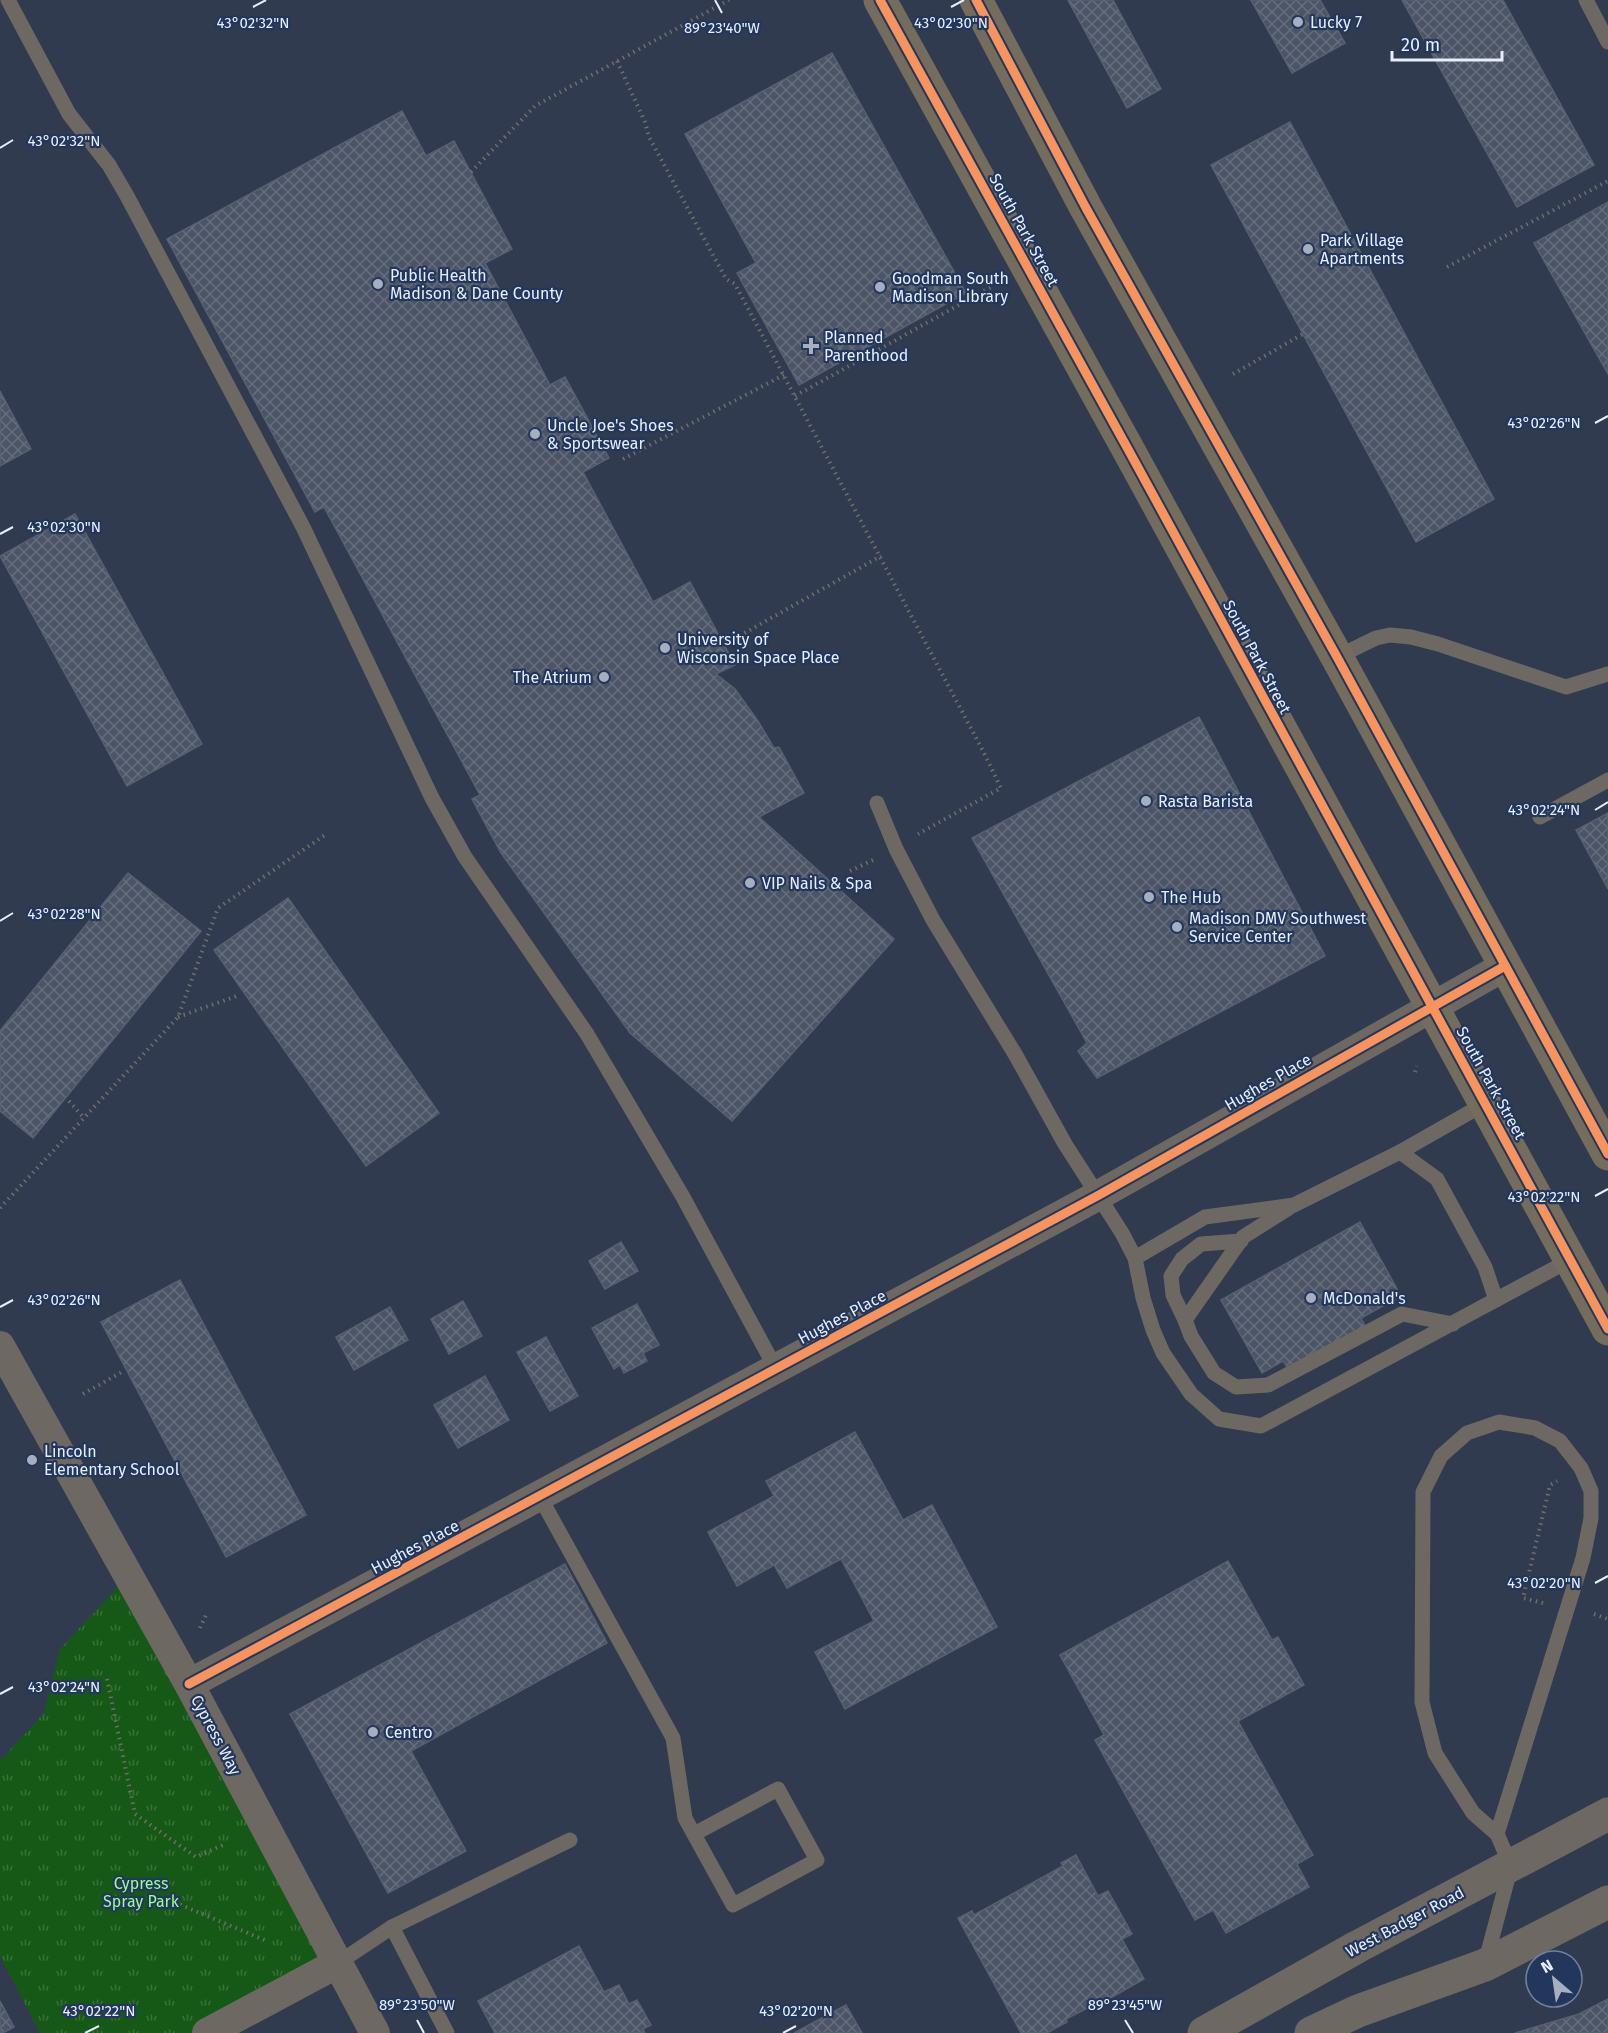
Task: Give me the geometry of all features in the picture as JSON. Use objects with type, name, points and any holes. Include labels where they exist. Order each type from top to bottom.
[{"type":"main road","name":"South Park Street","points":[[880,0],[1608,1329]]},
{"type":"main road","points":[[976,0],[1086,208],[1337,657],[1608,1154]]},
{"type":"street","name":"Hughes Place","points":[[189,1684],[1099,1195],[1505,966]]},
{"type":"street","name":"Cypress Way","points":[[0,1346],[189,1684],[375,2033]]},
{"type":"street","name":"West Badger Road","points":[[1204,2033],[1357,1947],[1608,1814]]},
{"type":"street","points":[[1317,2032],[1358,2011],[1485,1965],[1608,1902]]},
{"type":"street","points":[[207,2033],[338,1963]]},
{"type":"lane","points":[[8,0],[69,114],[109,165],[138,216],[303,527],[432,798],[465,857],[587,1034],[683,1197],[776,1369]]},
{"type":"lane","points":[[1586,0],[1608,42]]},
{"type":"lane","points":[[1337,657],[1376,638],[1390,635],[1412,637],[1438,644],[1566,687],[1608,674]]},
{"type":"lane","points":[[1540,817],[1608,780]]},
{"type":"lane","points":[[877,803],[896,849],[933,920],[1016,1054],[1065,1144],[1122,1233],[1135,1258],[1143,1298],[1163,1353],[1191,1394],[1219,1419],[1260,1426],[1570,1260]]},
{"type":"lane","points":[[1185,1320],[1243,1237],[1294,1205],[1400,1152],[1486,1103]]},
{"type":"lane","points":[[1400,1152],[1437,1179],[1485,1267],[1496,1300]]},
{"type":"lane","points":[[1135,1258],[1205,1217],[1294,1205]]},
{"type":"lane","points":[[1240,1241],[1201,1244],[1182,1259],[1171,1276],[1173,1295],[1191,1336],[1214,1373],[1236,1387],[1268,1385],[1402,1314],[1452,1324]]},
{"type":"lane","points":[[1485,1965],[1511,1866],[1497,1834],[1473,1813],[1435,1753],[1422,1702],[1423,1492],[1441,1456],[1467,1433],[1499,1422],[1535,1428],[1560,1441],[1581,1468],[1591,1491],[1591,1518],[1583,1558],[1497,1834]]},
{"type":"lane","points":[[540,1497],[673,1738],[685,1818],[733,1905],[817,1860],[777,1789],[694,1834]]},
{"type":"lane","points":[[338,1963],[392,1927],[570,1840]]},
{"type":"lane","points":[[392,1927],[447,2033]]},
{"type":"path","points":[[471,172],[535,106],[729,0]]},
{"type":"path","points":[[617,61],[645,122],[649,137],[726,279],[735,284],[1001,788],[908,839],[896,849],[850,871]]},
{"type":"path","points":[[1448,267],[1608,181]]},
{"type":"path","points":[[795,396],[993,286]]},
{"type":"path","points":[[1233,374],[1303,334]]},
{"type":"path","points":[[623,459],[784,375]]},
{"type":"path","points":[[734,639],[880,556]]},
{"type":"path","points":[[0,1208],[178,1017],[218,908],[325,835]]},
{"type":"path","points":[[178,1017],[240,995]]},
{"type":"path","points":[[1415,1072],[1418,1066]]},
{"type":"path","points":[[69,1101],[84,1118]]},
{"type":"path","points":[[83,1394],[122,1372]]},
{"type":"path","points":[[1523,1598],[1550,1485],[1581,1468]]},
{"type":"path","points":[[200,1628],[206,1615]]},
{"type":"path","points":[[107,1679],[135,1814],[196,1857],[223,1845]]},
{"type":"path","points":[[170,1900],[267,1941]]},
{"type":"green space","name":"Cypress Spray Park","points":[[129,1575],[338,1963],[207,2033],[40,2033],[0,1956],[0,1761],[44,1713],[60,1649]]},
{"type":"building","points":[[1068,0],[1113,0],[1161,89],[1127,108]]},
{"type":"building","name":"Lucky 7","points":[[1251,0],[1320,0],[1345,43],[1292,73]]},
{"type":"building","points":[[1402,0],[1503,0],[1594,165],[1517,207]]},
{"type":"building","points":[[832,53],[966,293],[799,385],[737,273],[756,263],[685,134]]},
{"type":"building","points":[[402,111],[426,156],[454,141],[512,249],[485,263],[550,385],[565,377],[609,458],[583,472],[653,602],[690,582],[735,665],[716,674],[735,689],[774,748],[779,747],[804,793],[759,817],[894,939],[732,1121],[630,1033],[501,853],[472,799],[480,795],[324,507],[315,512],[167,239]]},
{"type":"building","name":"Park Village Apartments","points":[[1290,122],[1494,499],[1416,542],[1211,165]]},
{"type":"building","points":[[1608,202],[1608,374],[1534,243]]},
{"type":"building","points":[[0,391],[31,449],[0,466]]},
{"type":"building","points":[[75,514],[202,744],[127,786],[0,556]]},
{"type":"building","name":"The Hub","points":[[1199,717],[1325,956],[1097,1078],[1078,1051],[1087,1043],[972,838]]},
{"type":"building","points":[[1608,813],[1608,889],[1576,830]]},
{"type":"building","points":[[128,873],[201,931],[33,1138],[0,1111],[0,1031]]},
{"type":"building","points":[[288,898],[439,1113],[366,1166],[214,950]]},
{"type":"building","name":"McDonald's","points":[[1360,1222],[1401,1296],[1361,1318],[1366,1328],[1289,1370],[1283,1361],[1262,1373],[1221,1300]]},
{"type":"building","points":[[621,1242],[638,1271],[605,1289],[589,1261]]},
{"type":"building","points":[[180,1280],[306,1515],[226,1557],[101,1322]]},
{"type":"building","points":[[463,1301],[482,1336],[449,1354],[431,1319]]},
{"type":"building","points":[[637,1304],[659,1345],[643,1353],[647,1361],[624,1373],[620,1365],[614,1369],[592,1328]]},
{"type":"building","points":[[390,1307],[408,1340],[354,1370],[336,1337]]},
{"type":"building","points":[[546,1337],[578,1396],[550,1411],[517,1352]]},
{"type":"building","points":[[485,1376],[509,1420],[458,1448],[434,1405]]},
{"type":"building","points":[[855,1432],[903,1520],[932,1505],[997,1627],[845,1709],[815,1652],[874,1621],[841,1559],[787,1588],[774,1565],[737,1586],[708,1532],[774,1496],[766,1481]]},
{"type":"building","points":[[1228,1561],[1272,1640],[1278,1637],[1304,1685],[1238,1721],[1313,1855],[1297,1864],[1309,1887],[1226,1933],[1213,1910],[1195,1920],[1095,1740],[1104,1735],[1060,1655]]},
{"type":"building","name":"Centro","points":[[565,1564],[607,1643],[411,1751],[466,1851],[388,1893],[290,1714]]},
{"type":"building","points":[[1076,1855],[1098,1896],[1108,1891],[1132,1934],[1122,1939],[1144,1979],[1100,2004],[1099,2002],[1066,2019],[1067,2022],[1047,2033],[1021,2033],[958,1918],[972,1911],[974,1915],[1063,1866],[1061,1863]]},
{"type":"building","points":[[579,1946],[604,1992],[619,1985],[629,2004],[637,2000],[651,2025],[643,2029],[645,2033],[495,2033],[478,2001]]},
{"type":"building","points":[[1608,1999],[1608,2033],[1515,2033],[1579,2014]]},
{"type":"building","points":[[0,2001],[14,2027],[3,2033],[0,2033]]},
{"type":"building","points":[[846,2005],[862,2033],[794,2033]]},
{"type":"cycle path","points":[[880,0],[1608,1329]]},
{"type":"cycle path","points":[[976,0],[1086,208],[1337,657],[1608,1154]]},
{"type":"cycle path","points":[[189,1684],[1099,1195],[1505,966]]},
{"type":"place","name":"Lucky 7","points":[[1298,22]]},
{"type":"place","name":"Park Village Apartments","points":[[1308,249]]},
{"type":"place","name":"Public Health Madison & Dane County","points":[[378,284]]},
{"type":"place","name":"Goodman South Madison Library","points":[[880,287]]},
{"type":"place","name":"Planned Parenthood","points":[[811,346]]},
{"type":"place","name":"Uncle Joe's Shoes & Sportswear","points":[[535,434]]},
{"type":"place","name":"University of Wisconsin Space Place","points":[[665,648]]},
{"type":"place","name":"The Atrium","points":[[604,677]]},
{"type":"place","name":"Rasta Barista","points":[[1146,801]]},
{"type":"place","name":"VIP Nails & Spa","points":[[750,883]]},
{"type":"place","name":"The Hub","points":[[1149,897]]},
{"type":"place","name":"Madison DMV Southwest Service Center","points":[[1177,927]]},
{"type":"place","name":"McDonald's","points":[[1311,1298]]},
{"type":"place","name":"Lincoln Elementary School","points":[[32,1460]]},
{"type":"place","name":"Centro","points":[[373,1732]]}]
